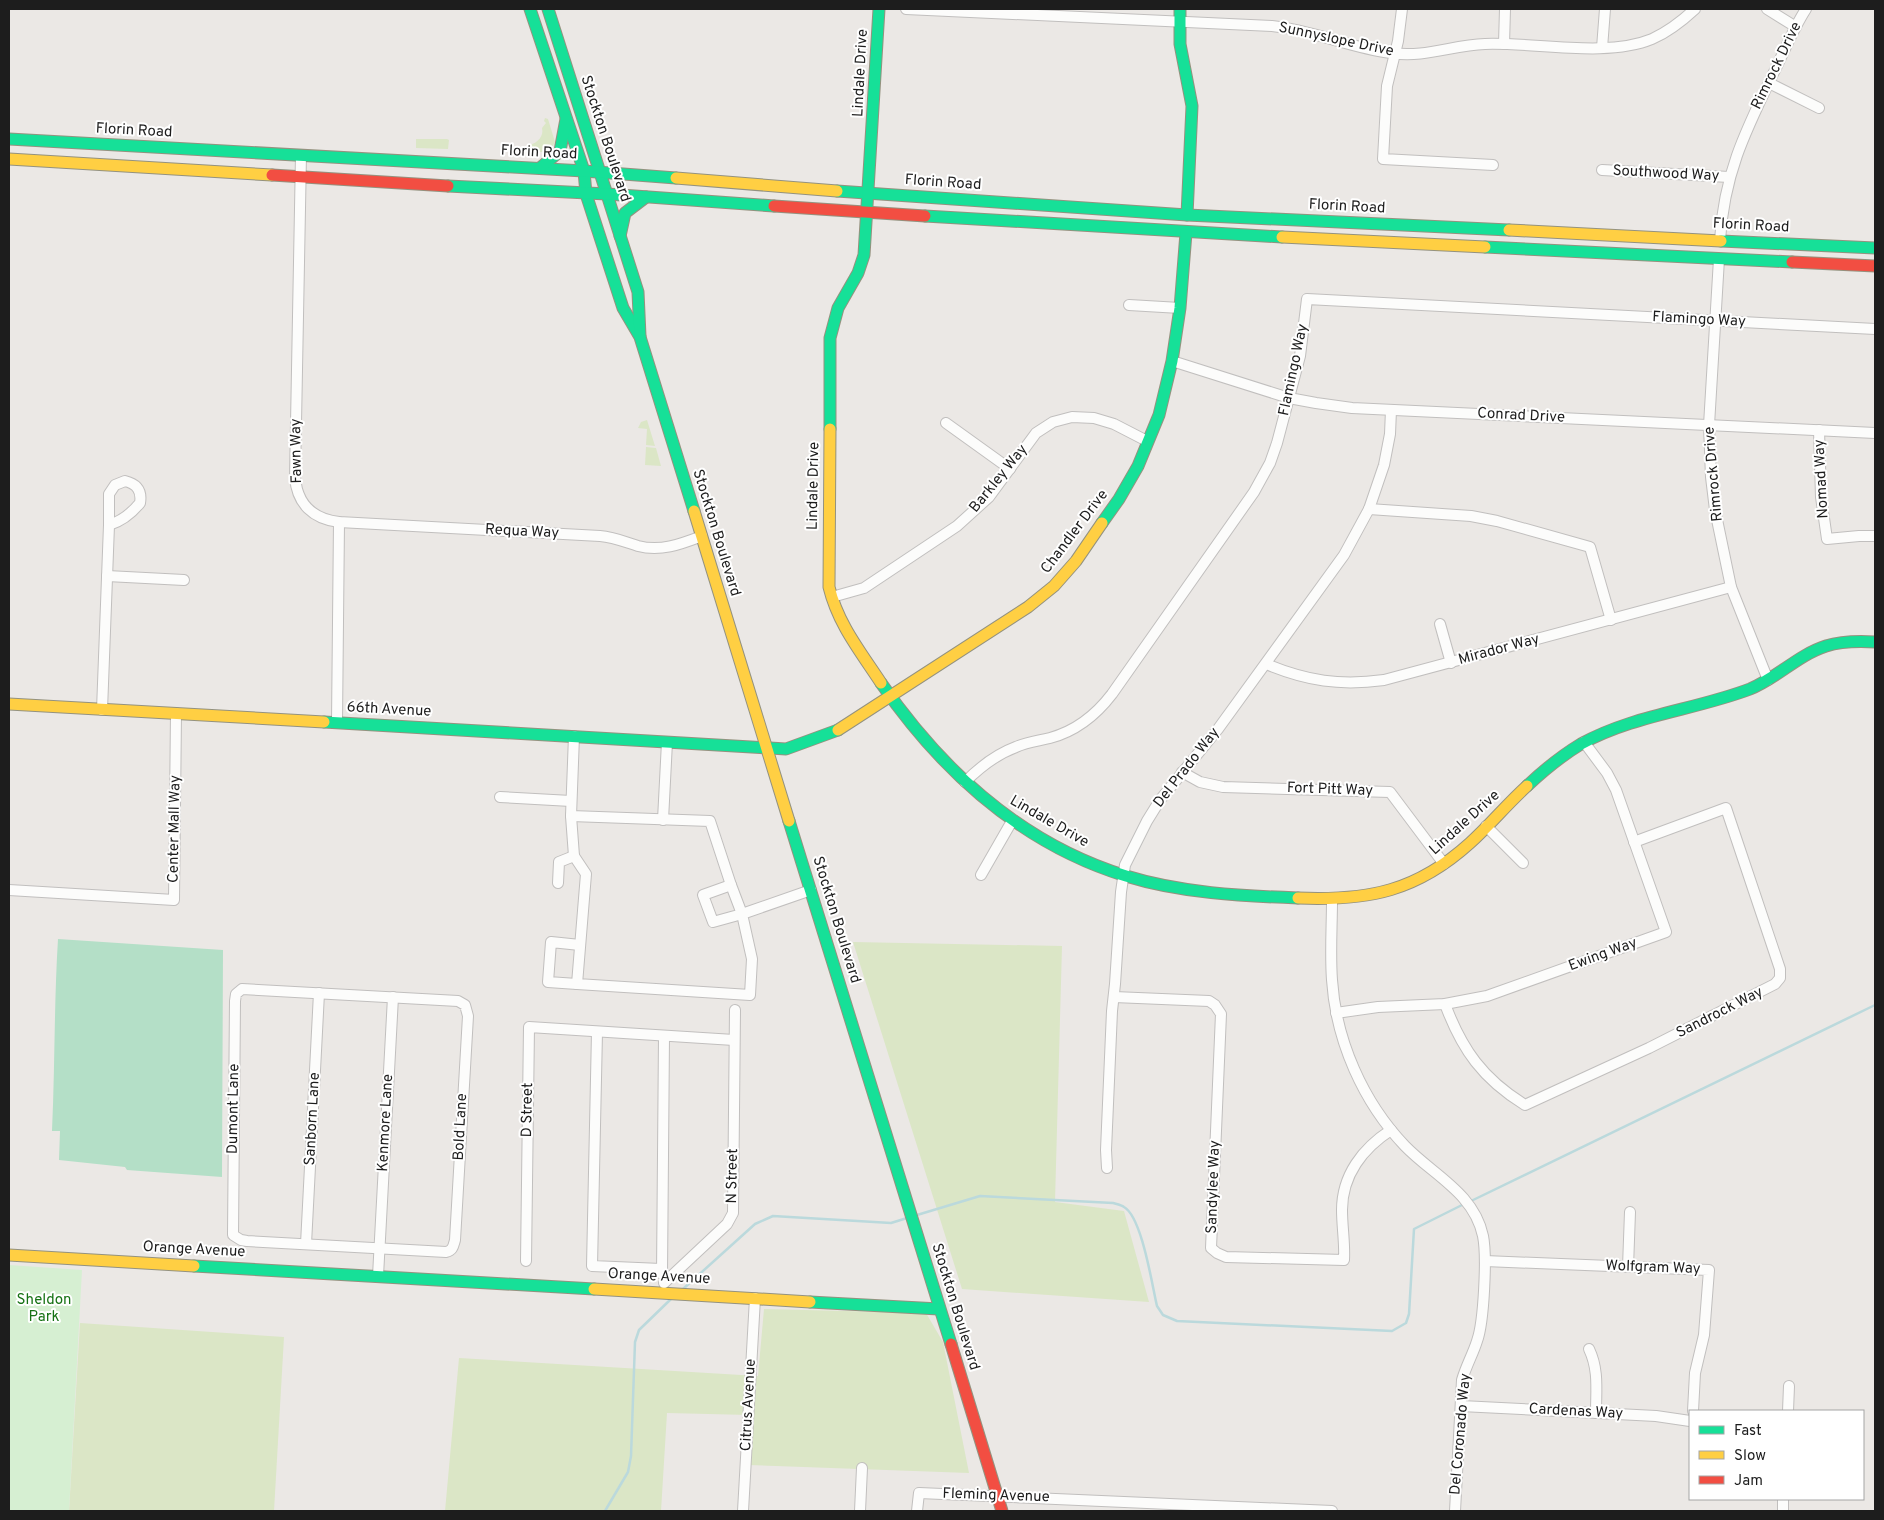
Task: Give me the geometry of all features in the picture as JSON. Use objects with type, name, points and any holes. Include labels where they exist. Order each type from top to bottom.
[{"type":"main road","name":"Stockton Boulevard","points":[[530,9],[584,170],[586,194],[622,308],[640,337],[1002,1511]]},
{"type":"main road","name":"Stockton Boulevard","points":[[548,9],[638,292],[640,337]]},
{"type":"main road","name":"Lindale Drive","points":[[879,9],[865,244],[861,264],[838,308],[830,338],[828,577],[836,612],[890,697],[928,744],[965,782],[1012,821],[1068,852],[1123,875],[1177,888],[1216,894],[1332,900],[1376,894],[1395,889],[1422,878],[1444,864],[1460,852],[1540,773],[1558,758],[1584,742],[1614,729],[1735,694],[1768,680],[1804,656],[1824,647],[1845,642],[1875,642]]},
{"type":"main road","points":[[1162,230],[1188,214],[1192,106],[1180,44],[1180,9]]},
{"type":"main road","points":[[540,168],[560,151],[566,119]]},
{"type":"main road","name":"Florin Road","points":[[9,139],[584,170],[869,193],[1211,216],[1875,248]]},
{"type":"main road","points":[[9,159],[607,194],[1186,233],[1875,266]]},
{"type":"main road","points":[[620,236],[625,213],[646,197]]},
{"type":"main road","points":[[1186,233],[1211,216]]},
{"type":"main road","name":"Chandler Drive","points":[[767,748],[786,749],[839,730],[1028,607],[1054,586],[1076,561],[1119,499],[1138,466],[1159,415],[1172,361],[1180,308],[1186,233]]},
{"type":"main road","points":[[1692,257],[1720,240]]},
{"type":"main road","points":[[1719,259],[1745,241]]},
{"type":"main road","name":"66th Avenue","points":[[9,704],[767,748]]},
{"type":"main road","name":"Orange Avenue","points":[[9,1254],[378,1276],[666,1289],[696,1294],[940,1308]]},
{"type":"street","name":"Sunnyslope Drive","points":[[906,9],[1286,27],[1324,36],[1357,47],[1394,54],[1434,53],[1474,45],[1504,44],[1602,48],[1623,47],[1652,39],[1678,24],[1695,9]]},
{"type":"street","points":[[1402,9],[1400,29],[1387,86],[1383,159],[1492,165]]},
{"type":"street","points":[[1504,44],[1505,9]]},
{"type":"street","points":[[1602,48],[1605,9]]},
{"type":"street","points":[[1767,9],[1796,27]]},
{"type":"street","name":"Rimrock Drive","points":[[1720,240],[1724,198],[1744,134],[1806,9]]},
{"type":"street","points":[[1769,83],[1819,108]]},
{"type":"street","name":"Fawn Way","points":[[301,155],[296,487],[303,505],[310,512],[327,521],[339,522]]},
{"type":"street","name":"Southwood Way","points":[[1602,170],[1729,177]]},
{"type":"street","name":"Rimrock Drive","points":[[1719,259],[1717,321],[1709,426],[1711,477],[1715,510],[1731,587],[1768,680]]},
{"type":"street","name":"Flamingo Way","points":[[965,782],[998,755],[1018,746],[1067,732],[1084,722],[1106,703],[1260,482],[1270,463],[1300,356],[1307,299],[1875,329]]},
{"type":"street","points":[[1128,305],[1180,308]]},
{"type":"street","name":"Conrad Drive","points":[[1172,361],[1289,398],[1343,407],[1875,433]]},
{"type":"street","name":"Del Prado Way","points":[[1107,1168],[1106,1150],[1112,1010],[1125,865],[1147,820],[1160,800],[1218,729],[1344,555],[1369,509],[1384,465],[1390,434],[1391,410]]},
{"type":"street","name":"Barkley Way","points":[[832,597],[864,588],[957,526],[989,497],[1036,433],[1053,422],[1062,418],[1083,417],[1104,421],[1124,428],[1147,441]]},
{"type":"street","points":[[946,422],[1010,469]]},
{"type":"street","name":"Nomad Way","points":[[1819,430],[1821,497],[1827,539],[1875,536]]},
{"type":"street","points":[[1369,509],[1471,516],[1497,521],[1590,547],[1611,620]]},
{"type":"street","points":[[337,722],[339,522]]},
{"type":"street","name":"Requa Way","points":[[339,522],[600,536],[620,539],[638,546],[657,548],[676,546],[702,536]]},
{"type":"street","points":[[102,710],[109,525]]},
{"type":"street","points":[[108,576],[184,580]]},
{"type":"street","name":"Mirador Way","points":[[1266,664],[1305,678],[1344,684],[1384,680],[1731,587]]},
{"type":"street","points":[[1440,624],[1451,663]]},
{"type":"street","name":"Center Mall Way","points":[[9,890],[174,900],[176,713]]},
{"type":"street","points":[[574,736],[570,816],[574,856],[586,874],[577,984]]},
{"type":"street","points":[[663,820],[667,742]]},
{"type":"street","name":"Ewing Way","points":[[1336,1012],[1378,1006],[1445,1004],[1467,1001],[1501,992],[1666,932],[1612,781],[1584,742]]},
{"type":"street","name":"Fort Pitt Way","points":[[1182,772],[1200,782],[1223,787],[1390,792],[1444,864]]},
{"type":"street","points":[[500,798],[571,801]]},
{"type":"street","name":"Sandrock Way","points":[[1445,1004],[1463,1046],[1477,1065],[1492,1082],[1525,1105],[1649,1048],[1775,984],[1780,978],[1780,970],[1726,808],[1634,842]]},
{"type":"street","points":[[570,816],[710,821],[742,914],[752,959],[750,995],[548,982],[551,942],[580,945]]},
{"type":"street","points":[[981,875],[1012,821]]},
{"type":"street","points":[[1486,826],[1523,863]]},
{"type":"street","points":[[558,883],[559,862],[574,856]]},
{"type":"street","points":[[731,886],[703,895],[713,922],[811,890]]},
{"type":"street","name":"Del Coronado Way","points":[[1332,900],[1331,961],[1336,1012],[1343,1040],[1357,1076],[1376,1109],[1391,1130],[1426,1166],[1461,1194],[1476,1216],[1483,1235],[1485,1261],[1481,1323],[1477,1342],[1465,1370],[1455,1511]]},
{"type":"street","name":"Dumont Lane","points":[[379,1248],[241,1240],[233,1235],[235,1001],[236,994],[242,989],[393,997]]},
{"type":"street","name":"Sanborn Lane","points":[[306,1244],[320,993]]},
{"type":"street","name":"Bold Lane","points":[[379,1248],[446,1252],[453,1248],[467,1026],[467,1009],[465,1005],[458,1001],[393,997]]},
{"type":"street","name":"Kenmore Lane","points":[[379,1248],[393,997]]},
{"type":"street","name":"Sandylee Way","points":[[1114,997],[1209,1001],[1216,1005],[1221,1014],[1211,1248],[1217,1253],[1226,1257],[1344,1260],[1342,1209],[1347,1181],[1361,1156],[1374,1142],[1391,1130]]},
{"type":"street","name":"N Street","points":[[666,1289],[727,1224],[733,1213],[735,1010]]},
{"type":"street","name":"D Street","points":[[526,1261],[529,1027],[597,1032]]},
{"type":"street","points":[[661,1269],[592,1266],[597,1032],[734,1040]]},
{"type":"street","points":[[664,1036],[661,1269],[666,1289]]},
{"type":"street","points":[[1628,1267],[1630,1212]]},
{"type":"street","points":[[378,1276],[379,1248]]},
{"type":"street","name":"Wolfgram Way","points":[[1485,1261],[1708,1270],[1704,1335],[1695,1373],[1693,1410]]},
{"type":"street","name":"Citrus Avenue","points":[[743,1511],[754,1298]]},
{"type":"street","points":[[1589,1349],[1596,1368],[1596,1413]]},
{"type":"street","points":[[1788,1410],[1789,1386]]},
{"type":"street","name":"Cardenas Way","points":[[1461,1406],[1656,1416],[1689,1421]]},
{"type":"street","points":[[860,1511],[862,1468]]},
{"type":"street","name":"Fleming Avenue","points":[[917,1511],[918,1493],[1332,1511]]},
{"type":"green space","points":[[545,118],[548,119],[555,142],[553,146],[547,151],[528,151],[531,149],[529,145],[540,139],[542,128],[546,123],[544,121]]},
{"type":"green space","points":[[416,139],[447,139],[449,140],[448,149],[416,148]]},
{"type":"green space","points":[[647,420],[655,446],[646,445],[647,429],[638,428],[641,422]]},
{"type":"green space","points":[[646,447],[656,448],[661,466],[645,465]]},
{"type":"green space","points":[[58,939],[223,950],[222,1177],[127,1170],[125,1167],[59,1160],[60,1131],[52,1131]]},
{"type":"green space","points":[[853,942],[1062,946],[1055,1202],[1124,1211],[1149,1302],[962,1289]]},
{"type":"green space","name":"Sheldon Park","points":[[9,1265],[82,1270],[69,1511],[9,1511]]},
{"type":"green space","points":[[764,1309],[926,1313],[943,1342],[969,1473],[748,1465],[749,1415],[667,1413],[661,1511],[445,1511],[459,1358],[758,1376]]},
{"type":"green space","points":[[80,1323],[284,1337],[274,1511],[69,1511]]},
{"type":"waterway","points":[[1469,1202],[1875,1005]]},
{"type":"waterway","points":[[917,1215],[980,1196],[1113,1203],[1124,1207],[1136,1224],[1145,1252],[1157,1306],[1163,1315],[1177,1321],[1392,1331],[1406,1323],[1409,1314],[1414,1229],[1464,1204]]},
{"type":"waterway","points":[[683,1289],[755,1224],[773,1216],[891,1223],[907,1218]]},
{"type":"waterway","points":[[605,1511],[628,1472],[631,1456],[635,1342],[639,1330],[671,1299]]},
{"type":"traffic: fast","points":[[530,9],[584,171],[586,194],[623,308],[640,337],[694,511]]},
{"type":"traffic: fast","points":[[548,9],[638,292],[640,336]]},
{"type":"traffic: fast","points":[[830,429],[830,338],[838,308],[858,273],[864,255],[879,9]]},
{"type":"traffic: fast","points":[[1180,9],[1180,44],[1192,106],[1187,215]]},
{"type":"traffic: fast","points":[[540,168],[560,151],[566,119]]},
{"type":"traffic: fast","points":[[9,139],[584,171],[676,178]]},
{"type":"traffic: fast","points":[[448,186],[607,194],[774,206]]},
{"type":"traffic: fast","points":[[837,191],[1187,215],[1509,230]]},
{"type":"traffic: fast","points":[[620,236],[625,213],[646,197]]},
{"type":"traffic: fast","points":[[925,216],[1282,237]]},
{"type":"traffic: fast","points":[[1102,523],[1119,499],[1138,466],[1159,415],[1172,361],[1180,308],[1186,233]]},
{"type":"traffic: fast","points":[[1721,241],[1875,248]]},
{"type":"traffic: fast","points":[[1485,247],[1792,262]]},
{"type":"traffic: fast","points":[[1527,786],[1567,753],[1601,734],[1643,719],[1750,689],[1806,655],[1826,646],[1850,642],[1875,642]]},
{"type":"traffic: fast","points":[[881,683],[930,746],[958,774],[987,800],[1019,824],[1052,845],[1088,862],[1147,882],[1211,893],[1298,898]]},
{"type":"traffic: fast","points":[[324,722],[786,749],[838,730]]},
{"type":"traffic: fast","points":[[789,821],[951,1344]]},
{"type":"traffic: fast","points":[[194,1266],[594,1289]]},
{"type":"traffic: fast","points":[[810,1302],[939,1309]]},
{"type":"traffic: slow","points":[[9,159],[272,175]]},
{"type":"traffic: slow","points":[[676,178],[837,191]]},
{"type":"traffic: slow","points":[[1509,230],[1721,241]]},
{"type":"traffic: slow","points":[[1282,237],[1485,247]]},
{"type":"traffic: slow","points":[[830,429],[829,587],[844,625],[881,683]]},
{"type":"traffic: slow","points":[[694,511],[789,821]]},
{"type":"traffic: slow","points":[[838,730],[1028,607],[1054,586],[1076,561],[1102,523]]},
{"type":"traffic: slow","points":[[9,704],[324,722]]},
{"type":"traffic: slow","points":[[1298,898],[1370,895],[1391,890],[1411,882],[1431,872],[1470,843],[1527,786]]},
{"type":"traffic: slow","points":[[9,1255],[194,1266]]},
{"type":"traffic: slow","points":[[594,1289],[810,1302]]},
{"type":"traffic: jam","points":[[272,175],[448,186]]},
{"type":"traffic: jam","points":[[774,206],[925,216]]},
{"type":"traffic: jam","points":[[1792,262],[1875,266]]},
{"type":"traffic: jam","points":[[951,1344],[1002,1511]]}]
